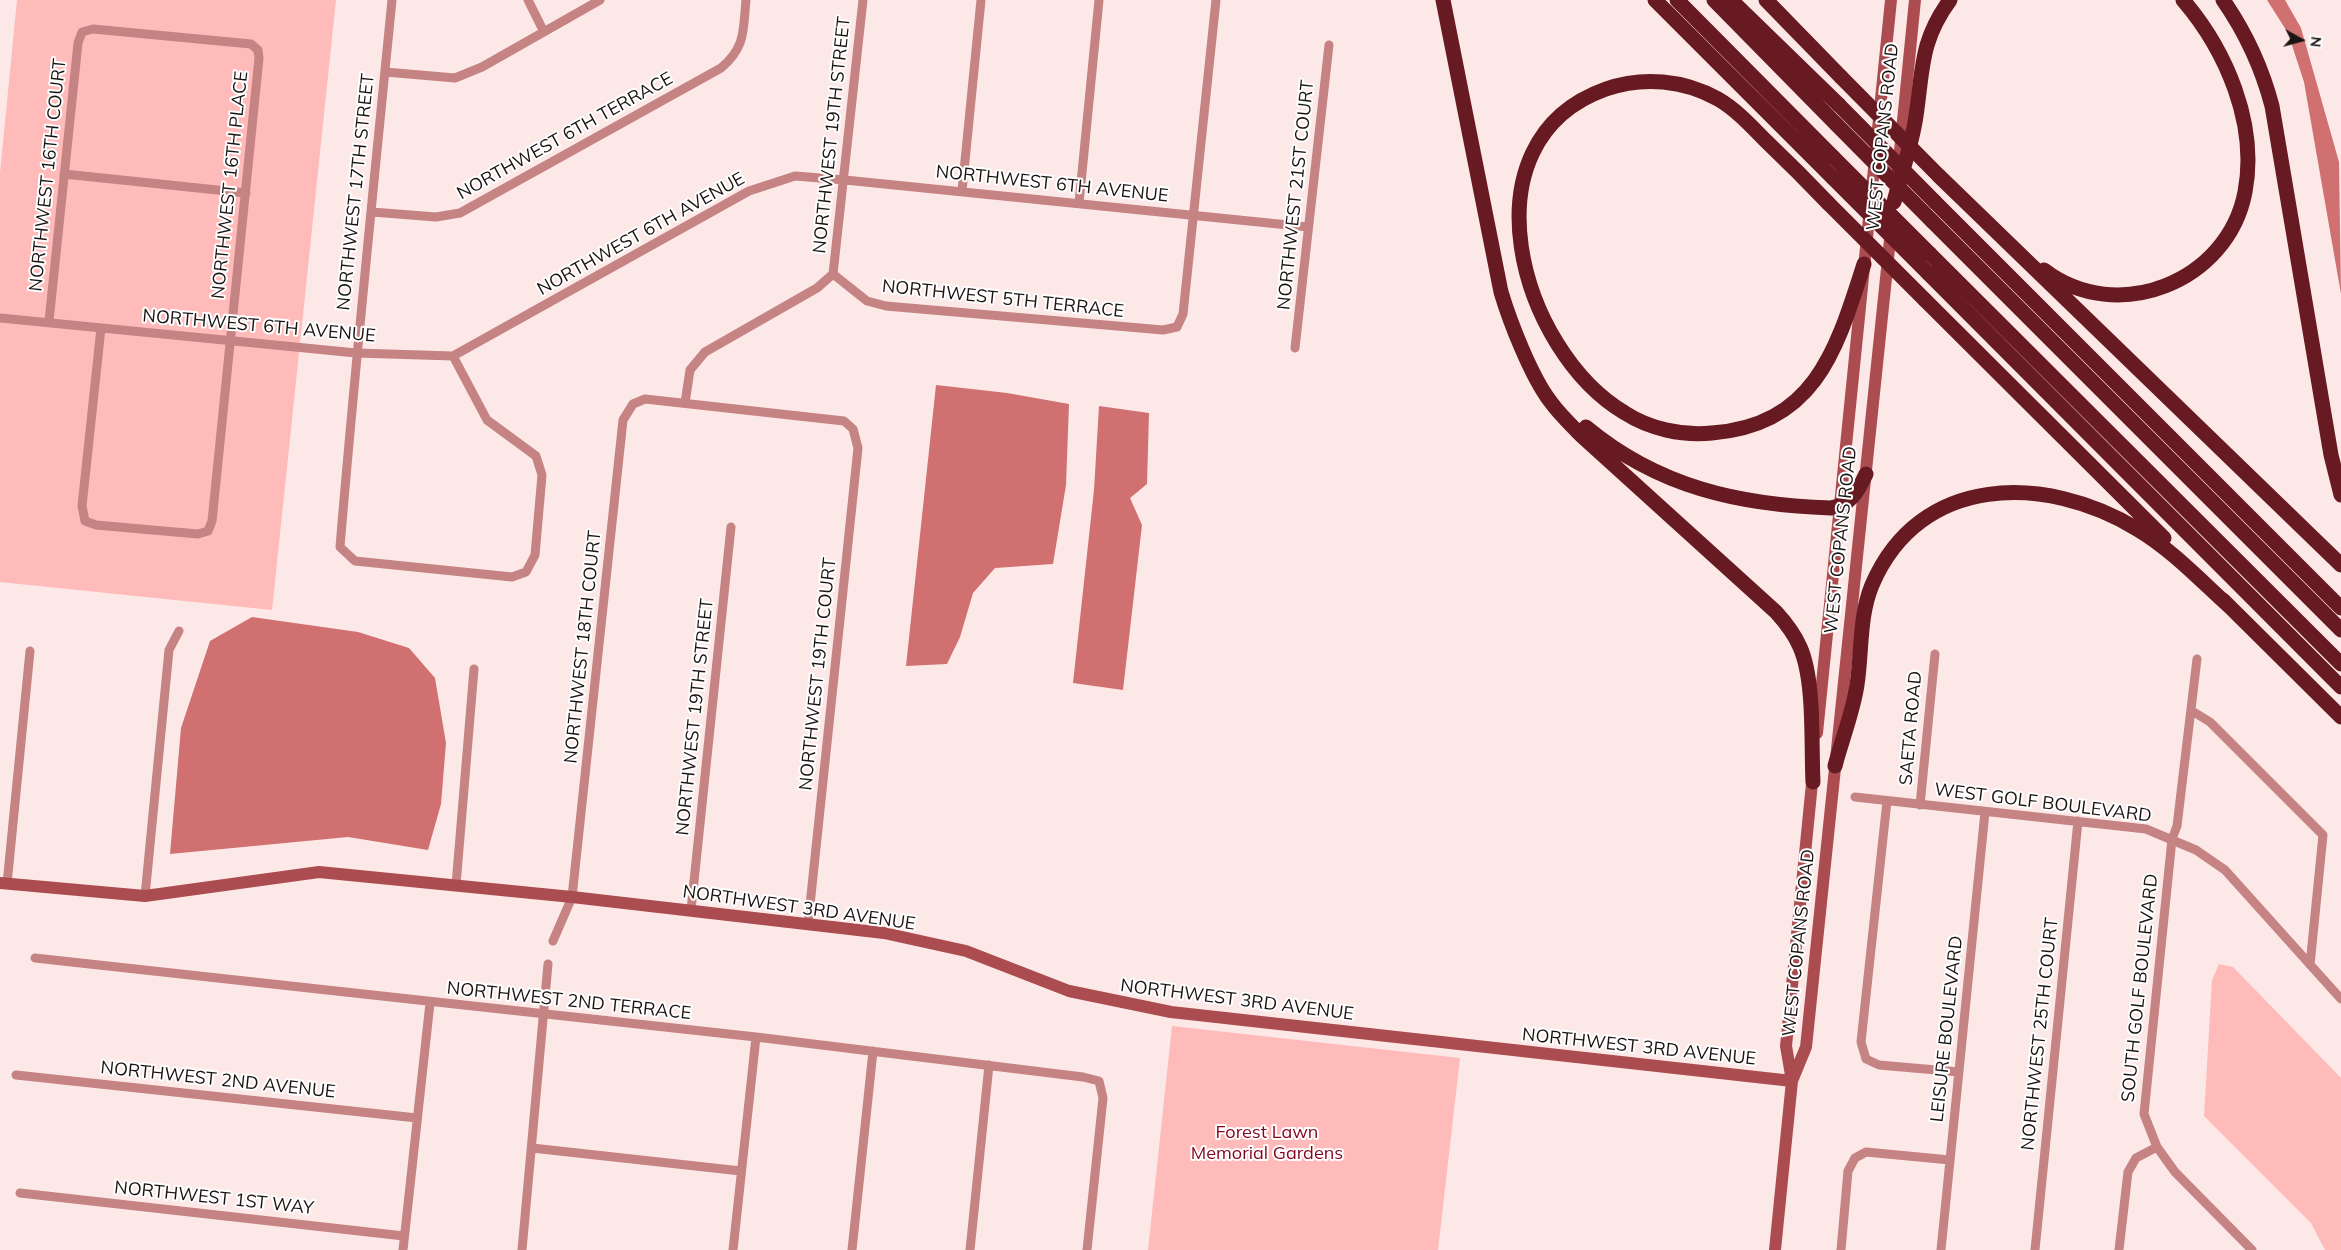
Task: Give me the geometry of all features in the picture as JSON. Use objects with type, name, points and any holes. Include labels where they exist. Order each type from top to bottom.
[{"type":"highway","points":[[1443,0],[1497,273],[1507,310],[1541,388],[1561,415],[1770,607],[1790,628],[1800,646],[1808,675],[1812,782]]},
{"type":"highway","points":[[1656,0],[2341,686]]},
{"type":"highway","points":[[1677,0],[2341,664]]},
{"type":"highway","points":[[1714,0],[2341,630]]},
{"type":"highway","points":[[1731,0],[1839,105],[2341,608]]},
{"type":"highway","points":[[1766,0],[1841,78],[2004,240],[2341,565]]},
{"type":"highway","points":[[1894,202],[1916,118],[1923,53],[1929,34],[1950,0]]},
{"type":"highway","points":[[2004,240],[2048,273],[2072,286],[2098,294],[2126,296],[2146,294],[2175,283],[2204,263],[2221,245],[2236,220],[2245,193],[2248,174],[2246,135],[2236,93],[2225,64],[2203,26],[2183,0]]},
{"type":"highway","points":[[2223,0],[2250,44],[2263,75],[2272,106],[2331,455],[2341,495]]},
{"type":"highway","points":[[1864,264],[1834,349],[1820,374],[1806,391],[1778,412],[1744,428],[1709,434],[1685,433],[1649,425],[1626,414],[1599,394],[1574,366],[1549,328],[1536,301],[1523,259],[1518,220],[1519,197],[1526,169],[1539,143],[1552,125],[1569,109],[1589,96],[1620,85],[1663,82],[1685,86],[1706,93],[1727,105],[1745,120],[2196,569],[2230,607]]},
{"type":"highway","points":[[1522,346],[1553,391],[1579,421],[1608,445],[1646,468],[1675,482],[1714,494],[1826,508],[1840,506],[1854,496],[1866,474]]},
{"type":"highway","points":[[1835,766],[1857,687],[1866,604],[1876,576],[1887,556],[1911,530],[1928,516],[1959,500],[1991,492],[2027,492],[2063,498],[2096,508],[2127,523],[2157,542],[2230,607],[2341,717]]},
{"type":"main road","name":"WEST COPANS ROAD","points":[[1775,1250],[1792,1081],[1786,1046],[1891,0]]},
{"type":"main road","name":"WEST COPANS ROAD","points":[[1792,1081],[1806,1047],[1915,0]]},
{"type":"main road","name":"NORTHWEST 3RD AVENUE","points":[[4,883],[144,896],[319,872],[691,910],[884,933],[966,951],[1069,991],[1171,1012],[1792,1081]]},
{"type":"street","name":"NORTHWEST 17TH STREET","points":[[392,0],[372,212],[356,353],[340,547],[355,561],[512,577],[526,572],[535,555],[542,475],[536,456],[487,420],[453,356]]},
{"type":"street","points":[[528,0],[544,32]]},
{"type":"street","points":[[385,72],[455,78],[482,67],[600,0]]},
{"type":"street","name":"NORTHWEST 6TH TERRACE","points":[[372,212],[436,218],[460,213],[722,68],[735,57],[742,41],[746,0]]},
{"type":"street","name":"NORTHWEST 19TH STREET","points":[[833,274],[845,180],[863,0]]},
{"type":"street","points":[[962,191],[981,0]]},
{"type":"street","points":[[1079,203],[1099,0]]},
{"type":"street","points":[[1194,215],[1216,0]]},
{"type":"street","name":"NORTHWEST 16TH COURT","points":[[49,322],[78,43],[82,32],[94,29],[251,44],[258,50]]},
{"type":"street","name":"NORTHWEST 21ST COURT","points":[[1295,348],[1329,45]]},
{"type":"street","name":"NORTHWEST 16TH PLACE","points":[[101,328],[82,506],[85,521],[96,525],[198,534],[208,531],[212,521],[246,193],[258,50]]},
{"type":"street","points":[[64,174],[246,193]]},
{"type":"street","name":"NORTHWEST 6TH AVENUE","points":[[0,318],[356,353],[453,356],[749,191],[794,176],[962,191],[1308,227]]},
{"type":"street","name":"NORTHWEST 5TH TERRACE","points":[[833,274],[868,301],[886,306],[1163,330],[1178,327],[1184,314],[1194,215]]},
{"type":"street","points":[[686,404],[690,370],[700,356],[817,288],[833,274]]},
{"type":"street","name":"NORTHWEST 18TH COURT","points":[[553,941],[572,897],[623,420],[632,404],[646,399],[686,404]]},
{"type":"street","name":"NORTHWEST 19TH COURT","points":[[686,404],[844,421],[854,429],[858,448],[808,924]]},
{"type":"street","name":"NORTHWEST 19TH STREET","points":[[691,910],[731,527]]},
{"type":"street","points":[[144,896],[169,650],[179,631]]},
{"type":"street","points":[[4,883],[30,651]]},
{"type":"street","name":"SAETA ROAD","points":[[1920,805],[1935,654]]},
{"type":"street","name":"SOUTH GOLF BOULEVARD","points":[[2197,658],[2177,826],[2172,839],[2144,1114],[2157,1146],[2175,1172],[2252,1250]]},
{"type":"street","points":[[456,885],[474,669]]},
{"type":"street","points":[[2192,710],[2210,722],[2323,835],[2310,965]]},
{"type":"street","name":"WEST GOLF BOULEVARD","points":[[1855,797],[2146,829],[2172,839],[2196,850],[2225,870],[2341,999]]},
{"type":"street","points":[[1887,801],[1860,1042],[1866,1059],[1879,1065],[1959,1072]]},
{"type":"street","name":"LEISURE BOULEVARD","points":[[1941,1250],[1985,812]]},
{"type":"street","name":"NORTHWEST 25TH COURT","points":[[2035,1250],[2078,821]]},
{"type":"street","name":"NORTHWEST 2ND TERRACE","points":[[35,958],[430,1003],[756,1037],[989,1065],[1099,1082],[1103,1098],[1087,1250]]},
{"type":"street","points":[[522,1250],[548,964]]},
{"type":"street","points":[[403,1250],[430,1003]]},
{"type":"street","points":[[734,1250],[756,1037]]},
{"type":"street","points":[[852,1250],[873,1051]]},
{"type":"street","points":[[970,1250],[989,1065]]},
{"type":"street","name":"NORTHWEST 2ND AVENUE","points":[[16,1075],[417,1118]]},
{"type":"street","points":[[2119,1250],[2128,1172],[2136,1158],[2157,1146]]},
{"type":"street","points":[[532,1148],[741,1171]]},
{"type":"street","points":[[1840,1250],[1848,1171],[1855,1158],[1866,1152],[1950,1160]]},
{"type":"street","name":"NORTHWEST 1ST WAY","points":[[20,1194],[404,1236]]},
{"type":"green space","points":[[17,0],[336,0],[272,610],[0,582],[0,173]]},
{"type":"green space","points":[[2219,964],[2233,967],[2341,1078],[2341,1250],[2325,1250],[2311,1223],[2204,1116],[2212,980]]},
{"type":"green space","name":"Forest Lawn Memorial Gardens","points":[[1172,1026],[1460,1058],[1438,1250],[1148,1250]]},
{"type":"shaded area","points":[[2267,0],[2285,0],[2301,28],[2339,162],[2341,294],[2304,82],[2288,33]]},
{"type":"shaded area","points":[[936,385],[1007,393],[1069,404],[1066,485],[1053,564],[995,568],[973,593],[960,637],[947,664],[906,666]]},
{"type":"shaded area","points":[[1099,406],[1149,413],[1147,484],[1130,498],[1142,525],[1123,690],[1073,683],[1094,490]]},
{"type":"shaded area","points":[[252,617],[358,632],[409,648],[435,678],[446,743],[441,804],[428,850],[348,837],[170,854],[181,728],[210,641]]}]
